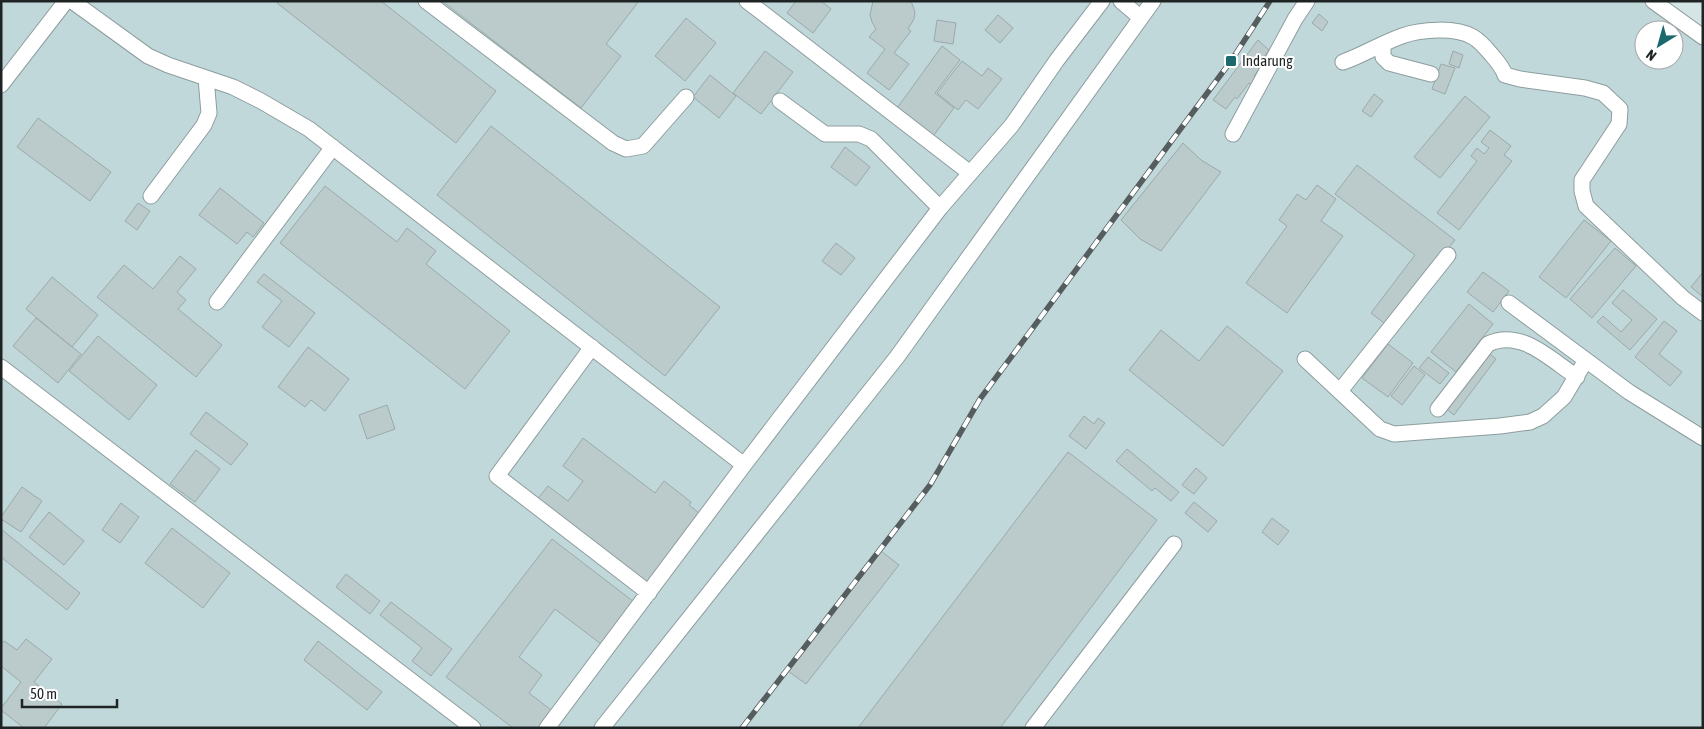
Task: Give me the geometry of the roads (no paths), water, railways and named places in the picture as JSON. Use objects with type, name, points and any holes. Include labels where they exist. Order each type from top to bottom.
[{"type":"street","points":[[1,86],[66,1]]},
{"type":"street","points":[[72,1],[148,56],[168,66],[233,87],[309,129],[744,465]]},
{"type":"street","points":[[426,1],[613,143],[626,149],[642,146],[686,97]]},
{"type":"street","points":[[747,1],[970,173]]},
{"type":"street","points":[[547,728],[940,208],[1012,125],[1057,60],[1102,1]]},
{"type":"street","points":[[1121,1],[1141,18]]},
{"type":"street","points":[[602,728],[897,357],[1153,1]]},
{"type":"street","points":[[1233,134],[1295,19],[1307,1]]},
{"type":"street","points":[[1653,1],[1671,6],[1703,38]]},
{"type":"street","points":[[1343,62],[1403,35],[1429,30],[1460,31],[1474,37],[1485,46],[1502,68],[1505,75],[1520,79],[1585,88],[1603,93],[1620,109],[1619,124],[1582,180],[1582,192],[1586,206],[1683,298],[1703,313]]},
{"type":"street","points":[[1383,45],[1383,57],[1389,63],[1431,74]]},
{"type":"street","points":[[151,196],[204,125],[209,113],[206,78]]},
{"type":"street","points":[[780,101],[825,134],[860,134],[871,139],[940,208]]},
{"type":"street","points":[[217,302],[333,147]]},
{"type":"street","points":[[1340,391],[1448,255]]},
{"type":"street","points":[[1508,303],[1629,392],[1703,438]]},
{"type":"street","points":[[1438,409],[1488,344],[1498,339],[1508,338],[1530,345],[1577,377]]},
{"type":"street","points":[[592,347],[496,476],[649,593]]},
{"type":"street","points":[[1305,359],[1380,429],[1394,434],[1530,422],[1544,416],[1564,398],[1586,360]]},
{"type":"street","points":[[1,367],[473,728]]},
{"type":"street","points":[[1033,728],[1174,544]]},
{"type":"railway","points":[[742,728],[930,485],[980,399],[1231,61],[1270,1]]},
{"type":"place","name":"Indarung","points":[[1231,61]]}]
